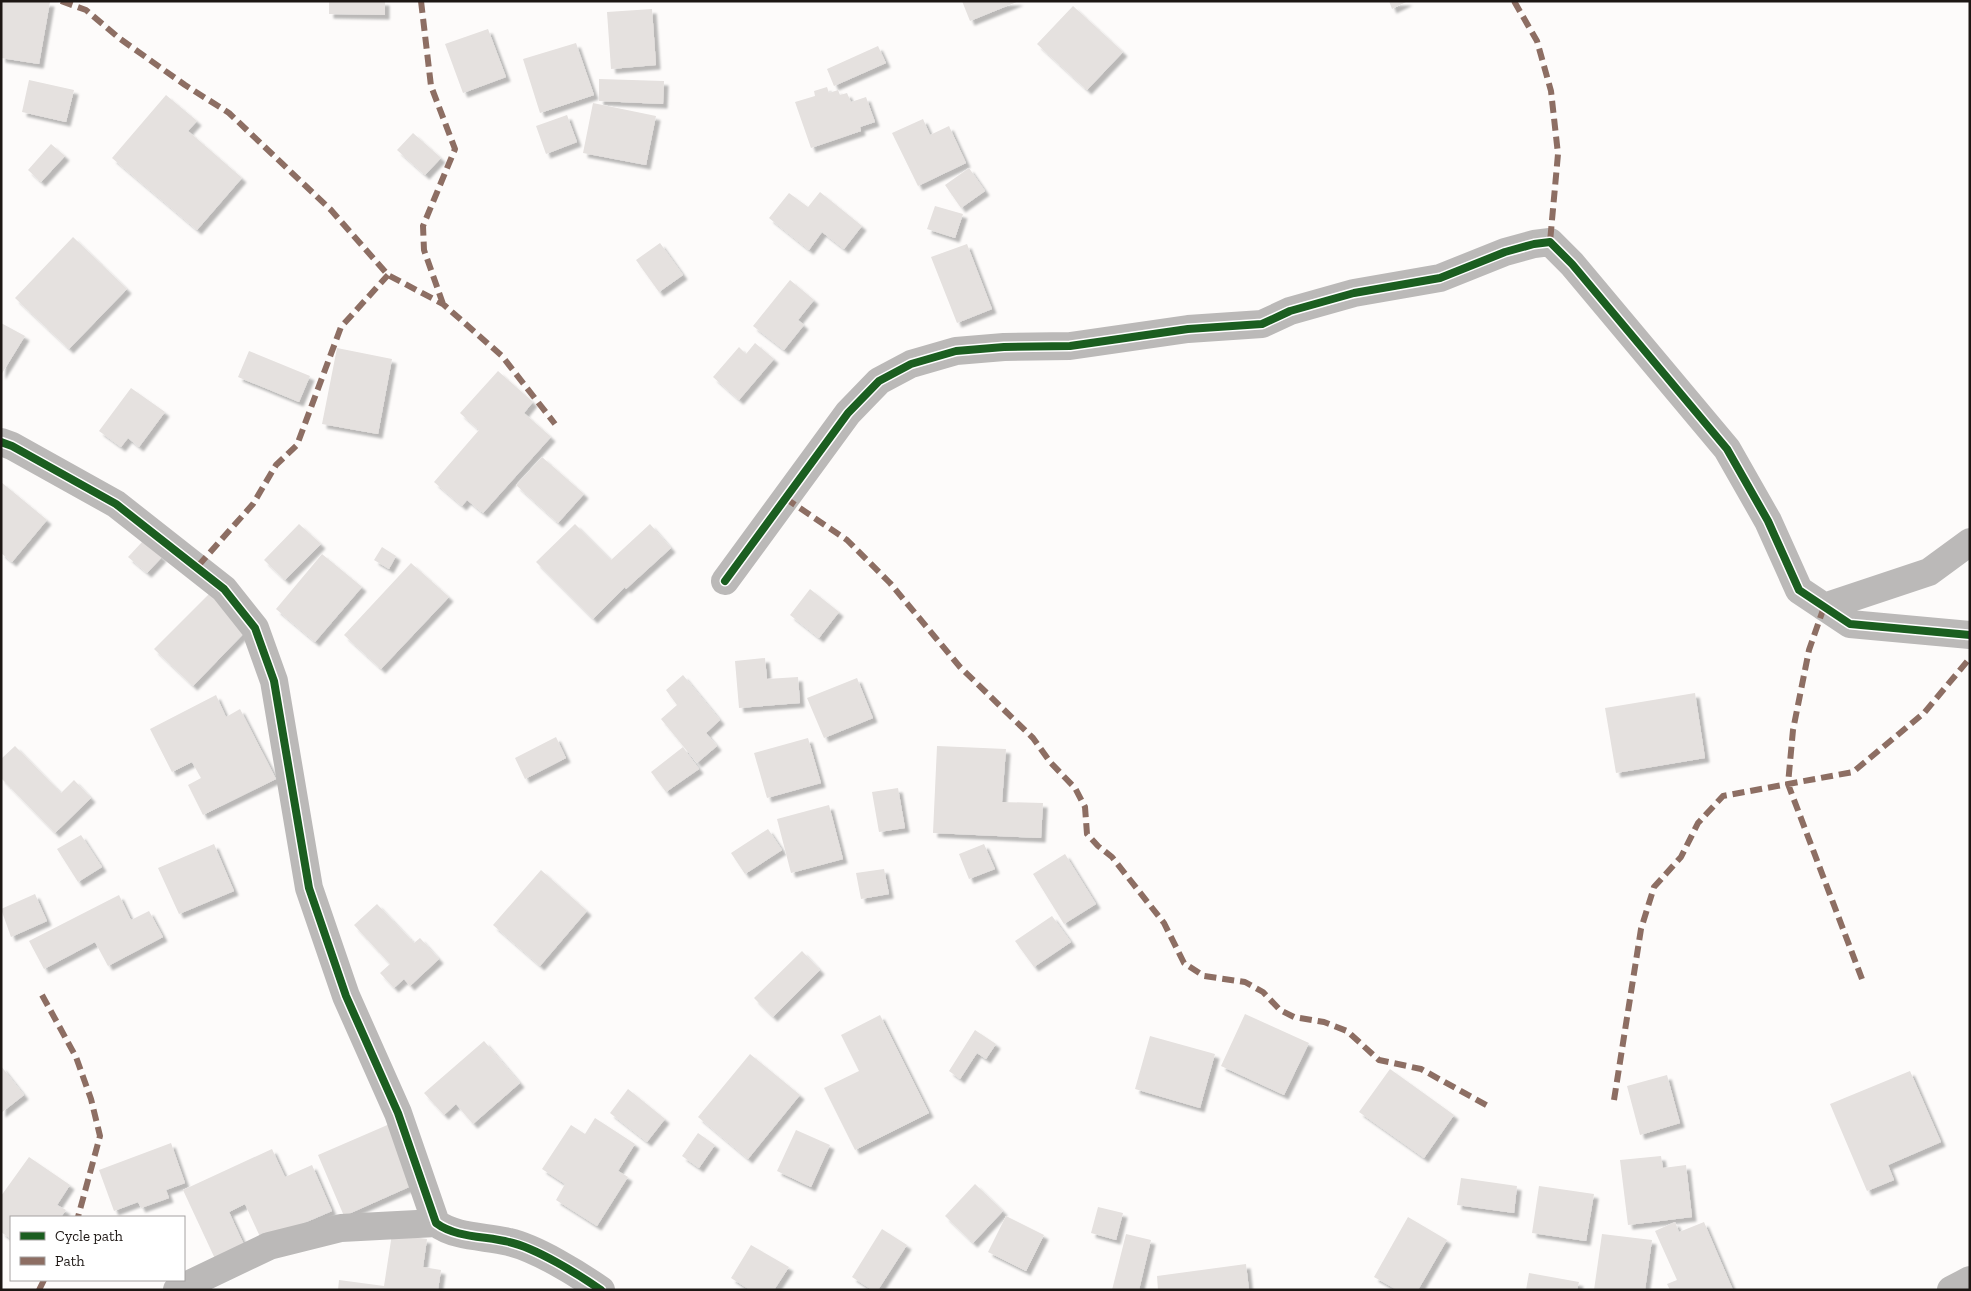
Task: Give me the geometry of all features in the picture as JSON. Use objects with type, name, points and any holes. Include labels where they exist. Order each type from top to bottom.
[{"type":"street","points":[[725,581],[848,413],[879,381],[911,364],[956,351],[1004,346],[1070,346],[1188,329],[1262,324],[1300,308],[1364,291],[1440,278],[1505,252],[1534,244],[1550,242],[1572,264],[1727,449],[1768,521],[1799,590],[1850,624],[1970,636]]},
{"type":"street","points":[[1,442],[12,446],[116,504],[224,589],[254,628],[274,681],[308,888],[346,996],[398,1113],[436,1224]]},
{"type":"street","points":[[1824,608],[1929,572],[1970,542]]},
{"type":"street","points":[[177,1290],[269,1246],[332,1230],[436,1224],[444,1229],[511,1242],[571,1270],[601,1290]]},
{"type":"street","points":[[1951,1290],[1970,1280]]},
{"type":"building","points":[[1,1],[50,2],[39,64],[1,58]]},
{"type":"building","points":[[329,1],[385,1],[385,15],[329,14]]},
{"type":"building","points":[[962,1],[1019,1],[970,21]]},
{"type":"building","points":[[1389,1],[1408,1],[1392,9]]},
{"type":"building","points":[[1073,6],[1123,52],[1087,90],[1037,44]]},
{"type":"building","points":[[652,9],[656,65],[611,69],[607,12]]},
{"type":"building","points":[[488,29],[506,77],[463,93],[445,44]]},
{"type":"building","points":[[576,43],[594,95],[540,113],[523,59]]},
{"type":"building","points":[[878,46],[886,63],[834,86],[827,69]]},
{"type":"building","points":[[599,79],[664,81],[663,104],[599,101]]},
{"type":"building","points":[[29,80],[74,90],[66,122],[22,112]]},
{"type":"building","points":[[827,87],[829,93],[838,90],[840,95],[847,93],[851,102],[866,97],[875,122],[860,127],[861,131],[811,148],[795,102],[815,96],[814,91]]},
{"type":"building","points":[[166,95],[197,121],[188,131],[242,178],[197,230],[112,158]]},
{"type":"building","points":[[593,103],[656,116],[646,165],[583,153]]},
{"type":"building","points":[[567,115],[577,142],[546,154],[536,126]]},
{"type":"building","points":[[923,119],[930,135],[949,126],[966,163],[918,186],[892,133]]},
{"type":"building","points":[[413,133],[441,158],[425,175],[397,150]]},
{"type":"building","points":[[51,144],[65,156],[41,182],[28,170]]},
{"type":"building","points":[[969,168],[985,191],[961,208],[945,185]]},
{"type":"building","points":[[820,192],[862,226],[844,249],[822,232],[809,250],[769,218],[789,193],[808,207]]},
{"type":"building","points":[[935,206],[963,214],[955,238],[927,229]]},
{"type":"building","points":[[73,237],[127,289],[69,349],[15,298]]},
{"type":"building","points":[[660,243],[683,275],[659,292],[636,260]]},
{"type":"building","points":[[967,244],[992,309],[957,323],[931,257]]},
{"type":"building","points":[[790,280],[814,300],[798,320],[804,325],[784,350],[753,326]]},
{"type":"building","points":[[1,323],[25,336],[1,375]]},
{"type":"building","points":[[755,343],[774,359],[739,400],[713,377],[739,347],[746,354]]},
{"type":"building","points":[[337,348],[392,359],[378,434],[322,424]]},
{"type":"building","points":[[249,351],[310,376],[299,402],[238,377]]},
{"type":"building","points":[[498,371],[533,402],[524,413],[551,437],[483,513],[467,500],[462,506],[434,482],[479,430],[460,413]]},
{"type":"building","points":[[131,388],[165,412],[139,447],[128,438],[121,447],[99,431]]},
{"type":"building","points":[[542,457],[584,494],[558,523],[516,485]]},
{"type":"building","points":[[1,482],[47,520],[12,562],[1,553]]},
{"type":"building","points":[[299,524],[321,544],[285,580],[264,560]]},
{"type":"building","points":[[575,524],[611,560],[650,524],[671,548],[626,589],[625,587],[593,619],[536,562]]},
{"type":"building","points":[[143,541],[162,557],[147,573],[128,557]]},
{"type":"building","points":[[382,547],[396,556],[389,569],[374,560]]},
{"type":"building","points":[[322,554],[362,587],[315,642],[276,609]]},
{"type":"building","points":[[411,563],[449,597],[381,669],[344,635]]},
{"type":"building","points":[[810,589],[839,612],[819,638],[790,615]]},
{"type":"building","points":[[210,593],[248,629],[193,686],[154,649]]},
{"type":"building","points":[[765,658],[767,679],[798,677],[800,703],[739,708],[735,661]]},
{"type":"building","points":[[683,675],[720,720],[706,733],[717,746],[697,763],[661,719],[677,705],[666,690]]},
{"type":"building","points":[[857,678],[873,718],[824,738],[807,698]]},
{"type":"building","points":[[1695,693],[1705,758],[1616,773],[1605,708]]},
{"type":"building","points":[[216,695],[226,717],[240,709],[276,779],[203,815],[188,785],[201,778],[192,762],[172,772],[150,729]]},
{"type":"building","points":[[556,737],[566,758],[525,779],[515,758]]},
{"type":"building","points":[[808,738],[821,783],[767,798],[754,753]]},
{"type":"building","points":[[15,746],[61,793],[74,780],[91,798],[55,833],[1,778],[1,759]]},
{"type":"building","points":[[937,746],[1006,749],[1002,802],[1043,803],[1041,838],[933,833]]},
{"type":"building","points":[[683,747],[699,769],[666,792],[651,772]]},
{"type":"building","points":[[898,788],[905,828],[879,832],[872,792]]},
{"type":"building","points":[[829,805],[843,859],[791,873],[777,819]]},
{"type":"building","points":[[768,829],[782,850],[745,874],[731,853]]},
{"type":"building","points":[[81,835],[102,867],[78,882],[57,849]]},
{"type":"building","points":[[214,844],[234,891],[179,914],[158,868]]},
{"type":"building","points":[[984,844],[995,869],[969,879],[959,854]]},
{"type":"building","points":[[1065,854],[1096,904],[1064,924],[1033,874]]},
{"type":"building","points":[[884,869],[889,894],[861,899],[856,873]]},
{"type":"building","points":[[541,870],[587,911],[540,966],[493,925]]},
{"type":"building","points":[[35,894],[47,921],[11,937],[1,909]]},
{"type":"building","points":[[119,895],[131,920],[149,911],[163,937],[108,966],[95,942],[44,969],[29,941]]},
{"type":"building","points":[[377,904],[414,943],[420,938],[439,959],[410,986],[404,979],[394,988],[380,973],[390,964],[354,925]]},
{"type":"building","points":[[1052,916],[1071,942],[1034,967],[1015,941]]},
{"type":"building","points":[[802,951],[820,970],[773,1017],[754,998]]},
{"type":"building","points":[[1245,1014],[1309,1043],[1284,1095],[1221,1066]]},
{"type":"building","points":[[880,1015],[929,1113],[855,1150],[824,1088],[859,1071],[841,1035]]},
{"type":"building","points":[[975,1030],[996,1044],[986,1059],[977,1053],[960,1079],[949,1071]]},
{"type":"building","points":[[1150,1036],[1215,1054],[1200,1108],[1135,1089]]},
{"type":"building","points":[[484,1041],[520,1083],[473,1124],[456,1104],[444,1115],[424,1093]]},
{"type":"building","points":[[750,1054],[800,1095],[748,1159],[698,1117]]},
{"type":"building","points":[[1,1066],[24,1095],[1,1113]]},
{"type":"building","points":[[1390,1069],[1454,1115],[1424,1158],[1359,1112]]},
{"type":"building","points":[[1910,1071],[1941,1142],[1888,1165],[1894,1180],[1867,1191],[1830,1104]]},
{"type":"building","points":[[1667,1075],[1680,1123],[1640,1135],[1627,1086]]},
{"type":"building","points":[[628,1089],[665,1119],[647,1142],[610,1113]]},
{"type":"building","points":[[595,1118],[635,1144],[618,1171],[628,1177],[597,1226],[556,1200],[565,1184],[542,1169],[571,1125],[585,1134]]},
{"type":"building","points":[[392,1123],[418,1183],[344,1216],[318,1155]]},
{"type":"building","points":[[796,1130],[830,1145],[811,1187],[777,1171]]},
{"type":"building","points":[[698,1133],[715,1145],[699,1168],[682,1156]]},
{"type":"building","points":[[171,1143],[185,1183],[166,1190],[169,1198],[141,1208],[138,1202],[114,1211],[99,1170]]},
{"type":"building","points":[[272,1149],[285,1177],[312,1165],[332,1211],[262,1241],[245,1204],[229,1212],[246,1249],[217,1263],[183,1190]]},
{"type":"building","points":[[1661,1156],[1663,1168],[1686,1165],[1692,1217],[1628,1225],[1620,1160]]},
{"type":"building","points":[[29,1157],[70,1185],[57,1205],[66,1210],[62,1216],[10,1216],[10,1238],[1,1232],[1,1196]]},
{"type":"building","points":[[1461,1178],[1517,1186],[1514,1213],[1457,1205]]},
{"type":"building","points":[[975,1184],[1003,1211],[973,1243],[945,1216]]},
{"type":"building","points":[[1539,1186],[1594,1194],[1586,1241],[1532,1233]]},
{"type":"building","points":[[1098,1207],[1123,1213],[1116,1240],[1091,1233]]},
{"type":"building","points":[[1006,1216],[1044,1235],[1026,1271],[988,1252]]},
{"type":"building","points":[[1408,1217],[1447,1240],[1418,1290],[1397,1290],[1374,1277]]},
{"type":"building","points":[[1675,1222],[1679,1232],[1704,1222],[1733,1290],[1670,1290],[1667,1284],[1677,1280],[1655,1231]]},
{"type":"building","points":[[882,1229],[907,1245],[878,1290],[872,1290],[852,1277]]},
{"type":"building","points":[[392,1234],[427,1239],[423,1267],[441,1270],[438,1290],[338,1290],[339,1280],[384,1286]]},
{"type":"building","points":[[1126,1234],[1151,1240],[1139,1290],[1112,1290]]},
{"type":"building","points":[[1602,1234],[1652,1240],[1645,1290],[1594,1290]]},
{"type":"building","points":[[751,1245],[789,1267],[774,1290],[750,1290],[731,1278]]},
{"type":"building","points":[[1246,1264],[1249,1290],[1158,1290],[1157,1276]]},
{"type":"building","points":[[1529,1273],[1579,1282],[1577,1290],[1526,1290]]},
{"type":"marked path","points":[[61,1],[86,10],[119,38],[185,85],[229,113],[331,210],[388,275],[443,304],[502,356],[555,424]]},
{"type":"marked path","points":[[421,1],[431,86],[455,149],[423,226],[424,250],[443,304]]},
{"type":"marked path","points":[[1514,1],[1537,41],[1551,91],[1558,154],[1550,242]]},
{"type":"marked path","points":[[198,566],[253,504],[276,465],[297,445],[341,327],[388,275]]},
{"type":"marked path","points":[[785,498],[847,540],[890,583],[960,667],[1033,738],[1051,763],[1075,788],[1085,807],[1087,834],[1112,857],[1164,923],[1184,963],[1204,976],[1245,982],[1263,992],[1280,1010],[1294,1017],[1324,1022],[1347,1031],[1379,1060],[1421,1069],[1488,1106]]},
{"type":"marked path","points":[[1824,607],[1809,650],[1793,730],[1788,784],[1862,979]]},
{"type":"marked path","points":[[1614,1100],[1641,929],[1654,887],[1681,857],[1698,823],[1723,796],[1853,772],[1924,713],[1970,658]]},
{"type":"marked path","points":[[42,995],[76,1057],[91,1099],[100,1136],[78,1216]]},
{"type":"marked path","points":[[39,1290],[44,1281]]},
{"type":"cycle path","points":[[725,581],[848,413],[879,381],[911,364],[956,351],[1004,347],[1070,346],[1188,329],[1262,324],[1290,311],[1354,293],[1440,278],[1505,252],[1534,244],[1550,242],[1572,264],[1727,449],[1768,521],[1799,590],[1850,624],[1970,635]]},
{"type":"cycle path","points":[[1,442],[12,446],[116,504],[224,589],[255,628],[274,681],[309,888],[346,996],[398,1113],[436,1223],[462,1234],[520,1245],[569,1269],[601,1290]]}]
